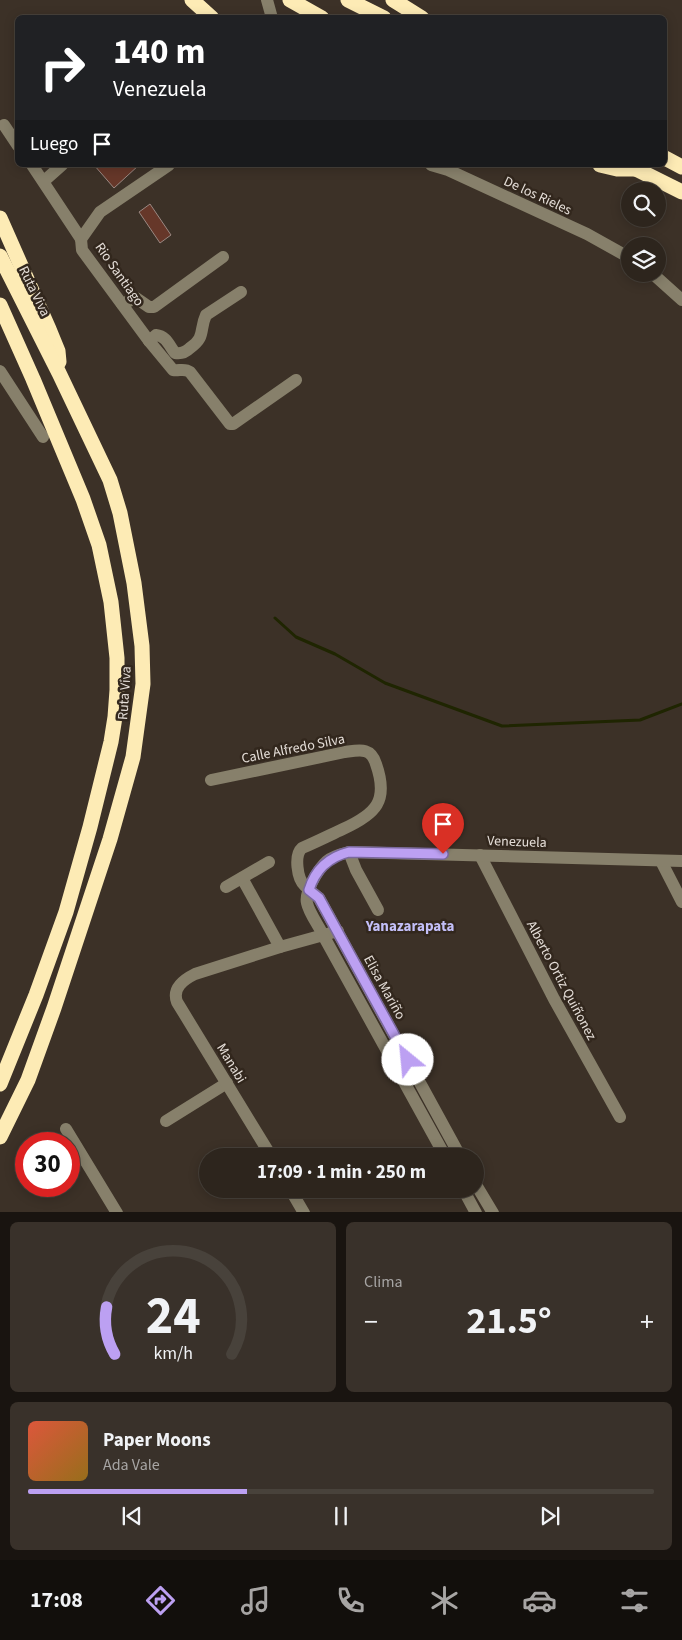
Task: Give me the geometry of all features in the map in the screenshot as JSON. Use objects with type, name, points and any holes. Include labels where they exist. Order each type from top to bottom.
[{"type":"highway","points":[[192,0],[209,15]]},
{"type":"highway","points":[[290,0],[317,15]]},
{"type":"highway","points":[[348,0],[378,15]]},
{"type":"highway","points":[[393,0],[417,15]]},
{"type":"highway","points":[[667,159],[682,166]]},
{"type":"highway","points":[[607,167],[617,170],[632,167],[682,192]]},
{"type":"highway","points":[[0,218],[58,351],[59,374]]},
{"type":"highway","name":"Ruta Viva","points":[[0,256],[110,480],[120,513],[138,615],[143,684],[133,757],[110,839],[28,1080],[0,1137]]},
{"type":"highway","name":"Ruta Viva","points":[[0,305],[80,490],[99,545],[112,612],[117,658],[115,717],[111,742],[90,827],[66,912],[36,995],[0,1084]]},
{"type":"street","points":[[266,0],[271,15]]},
{"type":"street","points":[[4,125],[15,142]]},
{"type":"street","points":[[34,167],[81,239]]},
{"type":"street","points":[[44,181],[60,167]]},
{"type":"street","name":"Rio Santiago","points":[[166,167],[100,212],[81,239],[82,250],[172,370],[190,372],[228,422],[233,424],[296,380]]},
{"type":"street","name":"De los Rieles","points":[[438,167],[587,234],[621,253]]},
{"type":"street","points":[[122,304],[136,298],[149,307],[154,307],[223,257]]},
{"type":"street","points":[[662,282],[682,300]]},
{"type":"street","points":[[149,341],[156,335],[161,336],[164,337],[175,353],[187,351],[199,342],[206,315],[242,292]]},
{"type":"street","points":[[0,371],[43,437]]},
{"type":"street","name":"Calle Alfredo Silva","points":[[211,780],[345,752],[362,750],[374,757],[379,772],[381,794],[374,810],[361,821],[302,848],[298,852],[300,881],[304,886],[310,888]]},
{"type":"street","points":[[349,852],[356,870],[378,910]]},
{"type":"street","name":"Venezuela","points":[[310,888],[327,861],[349,852],[682,861]]},
{"type":"street","name":"Alberto Ortiz Quiñonez","points":[[480,855],[554,999],[620,1116]]},
{"type":"street","points":[[661,861],[682,902]]},
{"type":"street","points":[[226,887],[269,862]]},
{"type":"street","points":[[242,878],[280,947],[338,932]]},
{"type":"street","points":[[310,888],[306,902],[441,1148]]},
{"type":"street","name":"Elisa Mariño","points":[[310,888],[319,898],[456,1148]]},
{"type":"street","name":"Manabi","points":[[266,1148],[177,1002],[176,990],[180,984],[195,974],[280,947]]},
{"type":"street","points":[[166,1121],[227,1083]]},
{"type":"street","points":[[66,1129],[117,1212]]},
{"type":"street","points":[[295,1198],[304,1212]]},
{"type":"street","points":[[468,1198],[476,1212],[490,1209],[484,1198]]},
{"type":"building","points":[[96,167],[137,167],[114,188]]},
{"type":"building","points":[[150,204],[171,235],[160,243],[139,212]]},
{"type":"waterway","points":[[275,618],[296,637],[335,654],[385,683],[502,726],[640,720],[682,704]]},
{"type":"district","name":"Yanazarapata","points":[[410,926]]},
{"type":"route","points":[[408,1060],[319,898],[309,890],[319,871],[327,861],[349,852],[443,854]]}]
